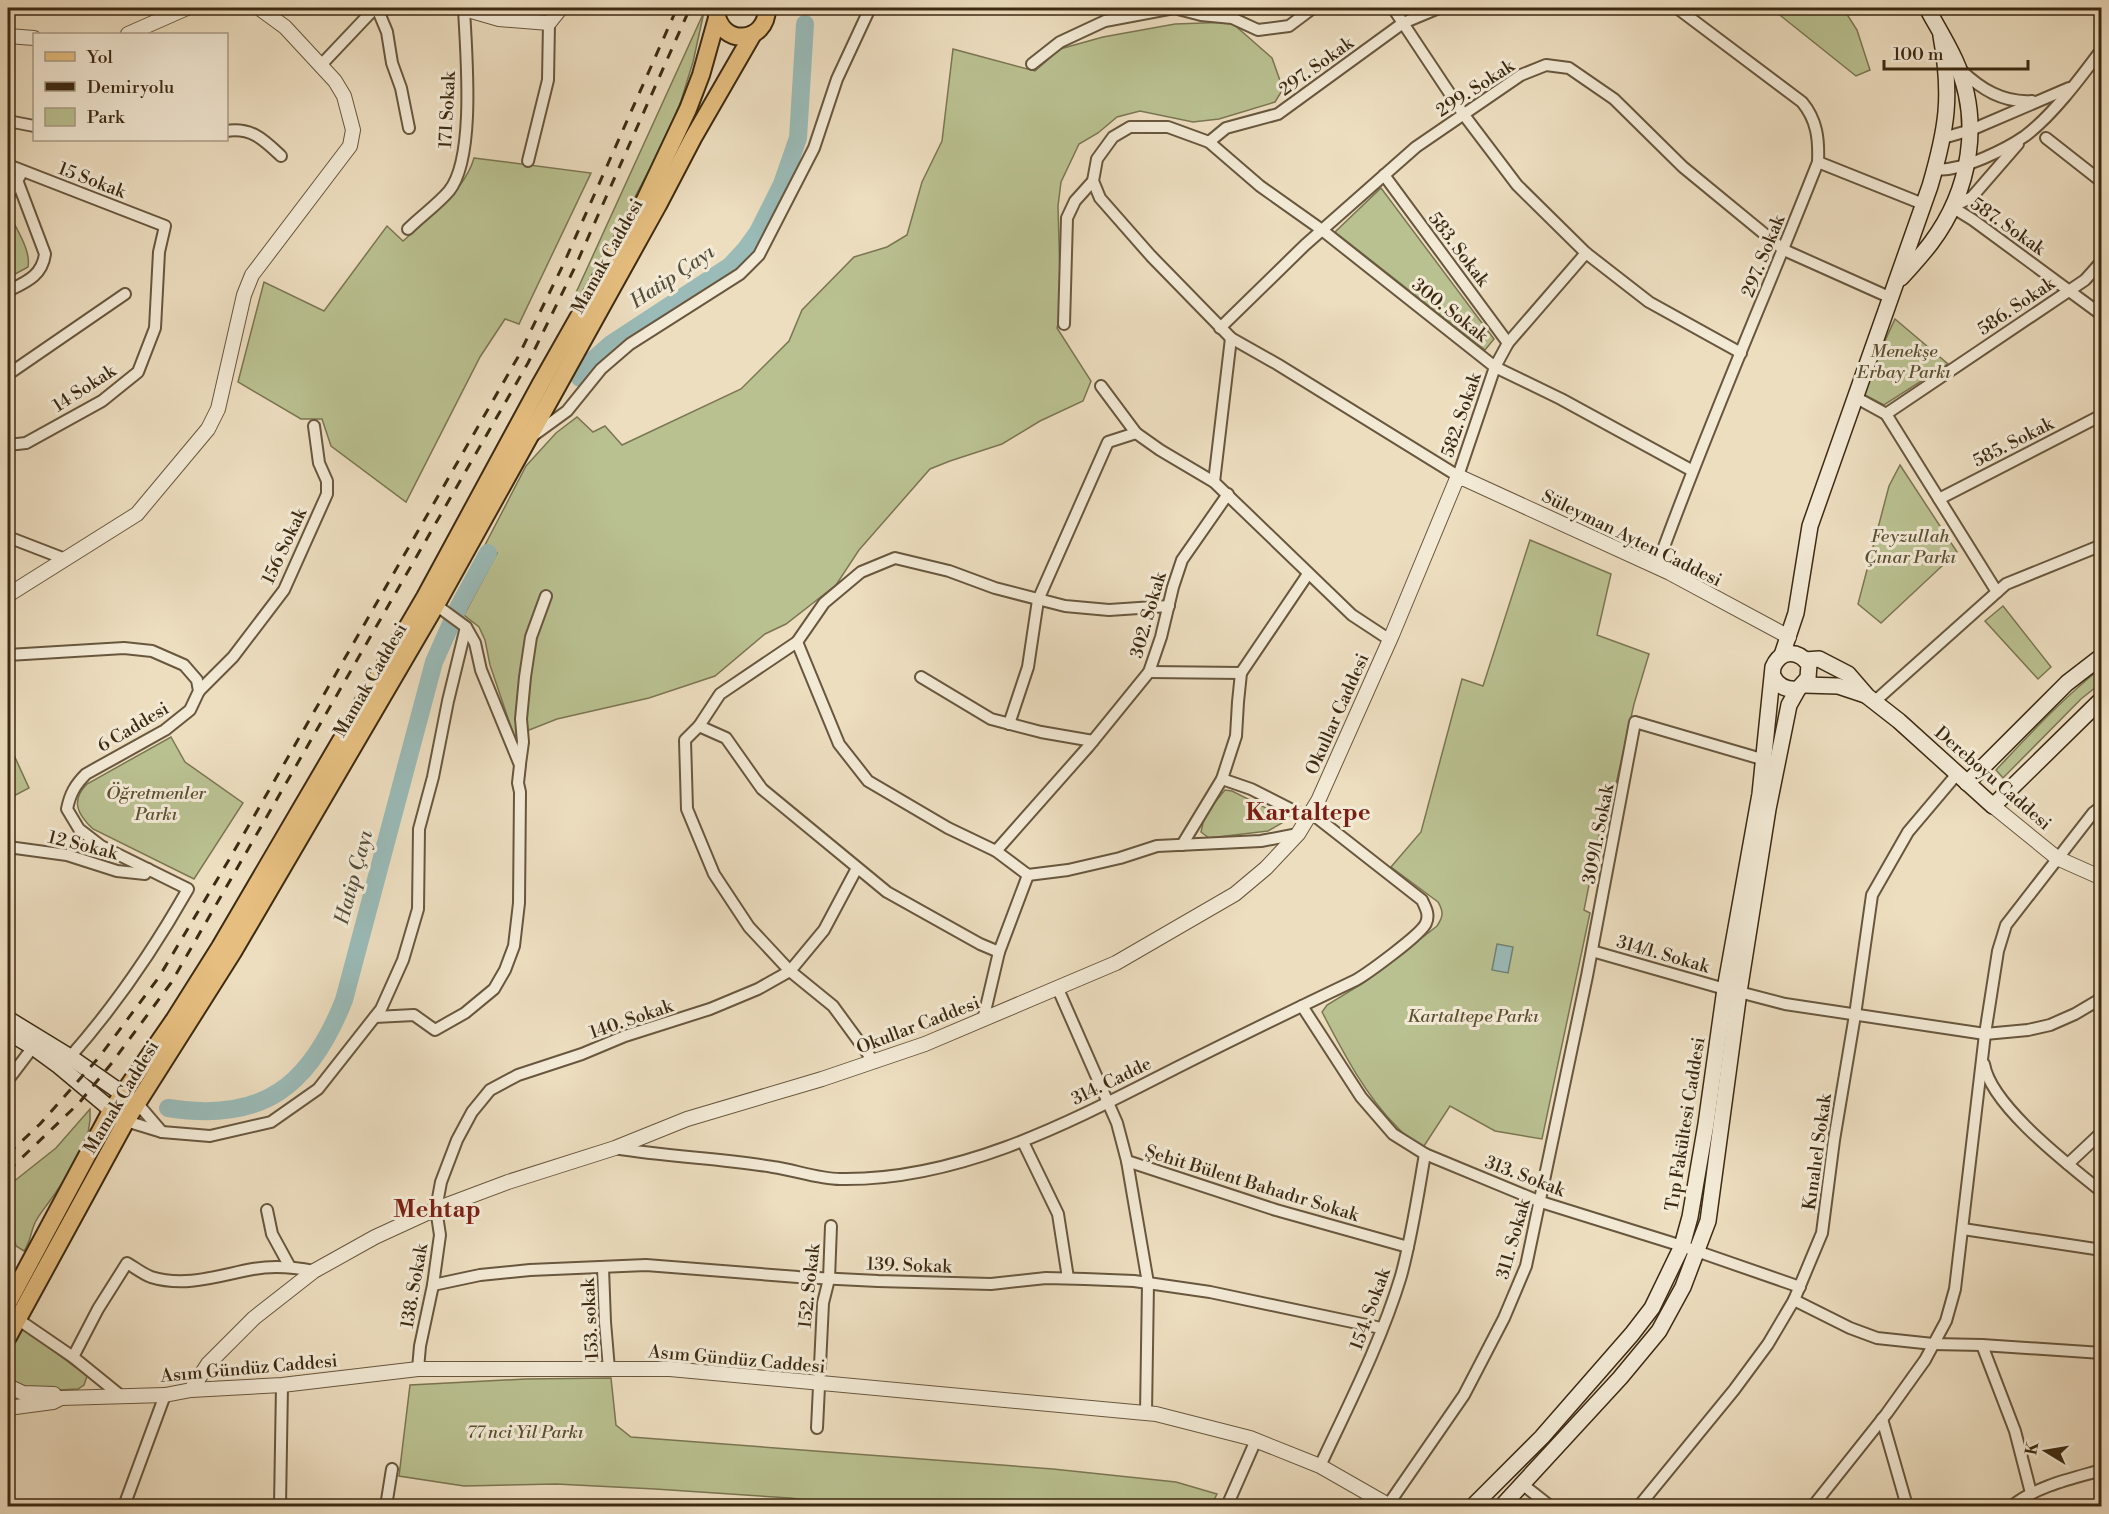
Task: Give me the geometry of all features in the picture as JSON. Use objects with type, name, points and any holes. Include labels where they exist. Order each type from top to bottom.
[{"type":"main road","points":[[1892,291],[1931,243],[1952,207],[1967,165],[1971,130],[1967,101],[1957,67],[1927,8]]},
{"type":"main road","name":"Mamak Caddesi","points":[[8,1337],[16,1318],[126,1121],[233,952],[436,604],[693,138],[753,34],[764,24],[770,10]]},
{"type":"main road","name":"Mamak Caddesi","points":[[8,1303],[111,1111],[174,1020],[220,947],[425,597],[645,200],[701,75],[716,11]]},
{"type":"main road","points":[[716,11],[720,26],[732,35],[739,37],[753,34]]},
{"type":"main road","points":[[1871,699],[1838,686],[1801,687],[1791,690],[1782,687],[1773,676],[1773,667],[1782,655],[1796,613],[1810,526],[1935,170],[1947,116],[1947,69],[1941,36]]},
{"type":"main road","points":[[1502,1506],[1620,1378],[1659,1331],[1683,1287],[1698,1252],[1708,1221],[1732,990],[1789,705],[1809,673],[1809,664],[1795,653],[1782,655]]},
{"type":"main road","points":[[1962,779],[2067,682],[2102,656]]},
{"type":"main road","points":[[1805,660],[1819,659],[1836,666],[1848,674],[1871,699]]},
{"type":"main road","name":"Tıp Fakültesi Caddesi","points":[[1473,1506],[1542,1437],[1632,1334],[1652,1308],[1682,1246],[1690,1218],[1732,990],[1765,760],[1773,676]]},
{"type":"main road","name":"Dereboyu Caddesi","points":[[1871,699],[1899,721],[1993,806]]},
{"type":"main road","points":[[1993,806],[2102,699]]},
{"type":"main road","points":[[8,1019],[70,1057],[138,1104]]},
{"type":"main road","points":[[8,1032],[33,1047],[126,1121]]},
{"type":"street","points":[[148,8],[182,10]]},
{"type":"street","points":[[8,595],[137,514],[208,429],[218,409],[244,295],[252,274],[350,146],[353,130],[344,96],[335,81],[285,27],[259,8]]},
{"type":"street","points":[[321,65],[376,8],[387,33],[392,63],[401,88],[409,128]]},
{"type":"street","points":[[462,8],[499,19],[549,23]]},
{"type":"street","name":"171 Sokak","points":[[408,229],[449,190],[460,171],[465,133],[466,69],[462,8]]},
{"type":"street","points":[[528,162],[548,80],[549,23],[561,8]]},
{"type":"street","points":[[528,438],[567,411],[601,369],[630,344],[740,274],[759,255],[814,148],[837,79],[870,8]]},
{"type":"street","points":[[1032,64],[1060,42],[1105,21],[1174,8],[1202,15],[1232,18],[1258,30],[1289,26],[1313,8]]},
{"type":"street","points":[[1393,8],[1464,114],[1517,185],[1586,253],[1649,302],[1741,353]]},
{"type":"street","name":"297. Sokak","points":[[1209,142],[1226,128],[1278,114],[1403,23],[1439,8]]},
{"type":"street","name":"297. Sokak","points":[[1657,566],[1691,470],[1784,250],[1818,162],[1815,124],[1802,102],[1677,8]]},
{"type":"street","points":[[130,33],[182,10]]},
{"type":"street","points":[[8,36],[33,38]]},
{"type":"street","points":[[1952,207],[1972,197],[2025,135],[2072,86],[2102,48]]},
{"type":"street","name":"299. Sokak","points":[[1220,328],[1322,230],[1416,147],[1521,75],[1546,65],[1569,68],[1614,99],[1683,167],[1784,250],[1892,291]]},
{"type":"street","points":[[1957,67],[1992,94],[2009,100],[2038,101]]},
{"type":"street","points":[[1942,138],[1971,130],[2072,86]]},
{"type":"street","points":[[8,121],[33,126]]},
{"type":"street","points":[[1064,324],[1066,218],[1075,201],[1093,181],[1097,159],[1113,137],[1130,128],[1168,127],[1209,142]]},
{"type":"street","points":[[228,130],[235,129],[258,135],[281,156]]},
{"type":"street","points":[[1935,170],[1947,170],[1967,165],[2001,150],[2025,135]]},
{"type":"street","points":[[2046,138],[2102,182]]},
{"type":"street","name":"300. Sokak","points":[[1209,142],[1260,186],[1322,230],[1495,367],[1561,399],[1691,470]]},
{"type":"street","points":[[1818,162],[1923,204]]},
{"type":"street","name":"15 Sokak","points":[[8,165],[20,175],[165,225]]},
{"type":"street","points":[[8,196],[20,175]]},
{"type":"street","points":[[8,291],[38,275],[45,254],[20,175]]},
{"type":"street","name":"583. Sokak","points":[[1384,176],[1508,342]]},
{"type":"street","points":[[1093,181],[1100,198],[1151,256],[1231,338],[1458,476]]},
{"type":"street","name":"587. Sokak","points":[[1952,207],[2102,315]]},
{"type":"street","name":"14 Sokak","points":[[8,446],[26,443],[102,401],[138,372],[155,328],[159,252],[165,225]]},
{"type":"street","name":"582. Sokak","points":[[1458,476],[1495,367],[1508,342],[1586,253]]},
{"type":"street","name":"586. Sokak","points":[[1886,414],[2085,280],[2102,261]]},
{"type":"street","points":[[8,372],[13,371],[125,294]]},
{"type":"street","points":[[1214,482],[1231,338]]},
{"type":"street","points":[[1101,386],[1136,433],[1214,482],[1352,615],[1390,640]]},
{"type":"street","points":[[1855,398],[1886,414],[1997,592]]},
{"type":"street","name":"585. Sokak","points":[[1939,499],[2102,415]]},
{"type":"street","name":"156 Sokak","points":[[199,691],[233,657],[284,590],[327,494],[327,481],[319,463],[314,426]]},
{"type":"street","points":[[1009,724],[1028,667],[1038,600],[1108,442],[1136,433]]},
{"type":"street","name":"Süleyman Ayten Caddesi","points":[[1458,476],[1657,566],[1789,637]]},
{"type":"street","name":"Okullar Caddesi","points":[[191,1390],[208,1364],[254,1318],[314,1271],[375,1237],[436,1209],[508,1182],[615,1148],[687,1119],[874,1062],[925,1044],[1116,963],[1236,894],[1266,868],[1298,834],[1318,801],[1390,640],[1458,476]]},
{"type":"street","name":"302. Sokak","points":[[996,850],[1093,741],[1149,672],[1182,560],[1228,494]]},
{"type":"street","points":[[8,537],[65,559]]},
{"type":"street","points":[[1871,699],[2006,584],[2102,545]]},
{"type":"street","points":[[874,1062],[833,1006],[790,970],[749,927],[714,874],[687,809],[685,740],[699,726],[720,694],[797,642],[824,603],[861,572],[895,558],[949,571],[995,588],[1065,606],[1109,610],[1169,606]]},
{"type":"street","points":[[1182,845],[1222,779],[1236,736],[1242,673],[1308,574]]},
{"type":"street","points":[[375,1017],[414,1015],[435,1030],[465,1013],[494,989],[505,970],[514,946],[519,903],[519,765],[523,742],[521,719],[525,677],[531,637],[546,596]]},
{"type":"street","points":[[436,604],[463,625],[475,643],[481,670],[519,765]]},
{"type":"street","points":[[126,1121],[162,1132],[210,1136],[271,1122],[318,1089],[381,1009],[403,960],[418,909],[419,829],[433,777],[463,625]]},
{"type":"street","points":[[797,642],[839,744],[868,781],[948,828],[996,850],[1028,875],[1068,870],[1120,858],[1157,846],[1261,841],[1298,834]]},
{"type":"street","points":[[8,655],[124,648],[152,651],[184,665],[197,680],[199,691]]},
{"type":"street","points":[[1149,672],[1242,673]]},
{"type":"street","points":[[921,677],[991,719],[1041,732],[1093,741]]},
{"type":"street","name":"6 Caddesi","points":[[70,1057],[101,1022],[157,943],[188,889],[101,846],[79,828],[67,809],[69,796],[76,783],[86,774],[165,730],[190,710],[199,691]]},
{"type":"street","name":"309/1. Sokak","points":[[1592,951],[1635,723],[1765,760]]},
{"type":"street","points":[[699,726],[726,738],[762,789],[887,892],[980,944],[999,952]]},
{"type":"street","points":[[1222,779],[1251,789],[1309,815]]},
{"type":"street","name":"Kınalıel Sokak","points":[[1639,1506],[1734,1390],[1768,1344],[1800,1287],[1822,1233],[1872,895],[1908,832],[1962,779]]},
{"type":"street","name":"Dereboyu Caddesi","points":[[1993,806],[2057,858],[2102,878]]},
{"type":"street","points":[[1813,1506],[1925,1360],[1946,1321],[1955,1289],[1984,1034],[1998,951],[2006,925],[2093,813],[2102,806]]},
{"type":"street","name":"314. Cadde","points":[[615,1148],[658,1156],[771,1166],[838,1179],[903,1174],[952,1164],[1023,1142],[1108,1102],[1356,981],[1420,932],[1427,922],[1427,912],[1422,900],[1309,815]]},
{"type":"street","name":"12 Sokak","points":[[8,847],[67,855],[117,871],[145,874],[148,869]]},
{"type":"street","name":"140. Sokak","points":[[436,1209],[441,1182],[457,1140],[472,1112],[490,1090],[518,1076],[582,1054],[625,1036],[710,1009],[758,989],[790,970],[824,930],[857,868]]},
{"type":"street","points":[[983,1020],[999,952],[1028,875]]},
{"type":"street","name":"314/1. Sokak","points":[[1592,951],[1785,1004],[1984,1034],[2028,1030],[2050,1025],[2102,998]]},
{"type":"street","name":"311. Sokak","points":[[1389,1506],[1464,1395],[1504,1318],[1526,1266],[1592,951]]},
{"type":"street","name":"Şehit Bülent Bahadır Sokak","points":[[1058,989],[1117,1123],[1127,1161],[1276,1210],[1408,1247]]},
{"type":"street","name":"313. Sokak","points":[[1302,1006],[1361,1097],[1393,1134],[1425,1154],[1540,1202],[1682,1246],[1800,1287]]},
{"type":"street","points":[[8,1080],[33,1047]]},
{"type":"street","points":[[1982,1056],[1986,1076],[2018,1119],[2102,1192]]},
{"type":"street","points":[[138,1104],[162,1132]]},
{"type":"street","points":[[2068,1164],[2102,1132]]},
{"type":"street","points":[[1023,1142],[1058,1214],[1068,1278]]},
{"type":"street","name":"154. Sokak","points":[[1320,1466],[1366,1370],[1400,1277],[1408,1247],[1425,1154]]},
{"type":"street","points":[[1127,1161],[1148,1283],[1146,1413]]},
{"type":"street","name":"138. Sokak","points":[[418,1369],[420,1346],[434,1285],[440,1235],[436,1209]]},
{"type":"street","points":[[267,1210],[272,1234],[290,1267]]},
{"type":"street","name":"152. Sokak","points":[[817,1428],[823,1303],[829,1279],[831,1226]]},
{"type":"street","points":[[1963,1229],[2102,1250]]},
{"type":"street","points":[[73,1357],[98,1309],[127,1263],[150,1276],[184,1280],[204,1280],[255,1268],[290,1267],[314,1271]]},
{"type":"street","name":"139. Sokak","points":[[434,1285],[490,1274],[530,1270],[646,1264],[829,1279],[991,1284],[1068,1278],[1148,1283],[1210,1292],[1381,1328]]},
{"type":"street","name":"153. sokak","points":[[603,1268],[604,1322],[609,1369]]},
{"type":"street","points":[[1794,1300],[1850,1328],[1877,1338],[1933,1344],[2102,1353]]},
{"type":"street","points":[[16,1318],[73,1357],[121,1396]]},
{"type":"street","points":[[1982,1345],[2015,1431],[2031,1493]]},
{"type":"street","name":"Asım Gündüz Caddesi","points":[[8,1408],[53,1402],[61,1398],[165,1395],[191,1390],[282,1385],[418,1369],[670,1369],[1156,1414],[1256,1440],[1320,1466],[1389,1506]]},
{"type":"street","points":[[280,1506],[282,1385]]},
{"type":"street","name":"Asım Gündüz Caddesi","points":[[8,1386],[23,1393],[52,1394],[61,1398]]},
{"type":"street","points":[[124,1506],[165,1395]]},
{"type":"street","points":[[1882,1419],[1907,1506]]},
{"type":"street","points":[[1227,1506],[1256,1440]]},
{"type":"street","points":[[386,1506],[392,1469]]},
{"type":"street","points":[[2012,1506],[2031,1493],[2102,1470]]},
{"type":"street","points":[[1522,1484],[1550,1506]]},
{"type":"green space","points":[[1771,8],[1843,8],[1857,30],[1870,70],[1856,76]]},
{"type":"green space","points":[[704,12],[693,62],[681,101],[663,144],[574,312],[569,308]]},
{"type":"green space","points":[[1231,22],[1272,58],[1283,89],[1275,102],[1219,119],[1193,122],[1140,111],[1117,117],[1098,133],[1079,144],[1061,182],[1058,206],[1061,312],[1057,328],[1091,381],[1083,401],[1040,421],[1002,444],[930,469],[859,550],[836,585],[786,624],[765,634],[715,676],[649,698],[557,719],[514,736],[490,665],[485,640],[479,627],[464,615],[497,553],[484,547],[526,466],[556,433],[577,417],[593,432],[605,426],[622,445],[741,389],[789,341],[802,310],[854,257],[887,247],[907,235],[922,182],[942,141],[953,49],[1035,71],[1060,49],[1103,37],[1175,24]]},
{"type":"green space","points":[[474,158],[591,173],[519,324],[505,319],[480,357],[406,502],[331,446],[322,419],[301,419],[238,382],[264,282],[324,311],[387,226],[403,241],[454,193],[463,181]]},
{"type":"green space","points":[[1381,188],[1494,339],[1485,350],[1335,232]]},
{"type":"green space","points":[[11,217],[28,255],[28,267],[8,278],[8,223]]},
{"type":"green space","name":"Menekşe Erbay Parkı","points":[[1895,319],[1948,364],[1884,405],[1861,393]]},
{"type":"green space","name":"Feyzullah Çınar Parkı","points":[[1900,465],[1957,552],[1881,623],[1858,604],[1889,486]]},
{"type":"green space","name":"Kartaltepe Parkı","points":[[1530,540],[1611,574],[1597,635],[1649,654],[1634,704],[1612,802],[1606,803],[1604,810],[1584,910],[1590,913],[1542,1139],[1495,1131],[1450,1106],[1422,1149],[1385,1115],[1355,1073],[1322,1012],[1327,1005],[1365,982],[1437,926],[1441,920],[1442,912],[1438,902],[1391,867],[1421,832],[1462,679],[1483,686]]},
{"type":"green space","points":[[2003,606],[2051,667],[2038,679],[1985,621]]},
{"type":"green space","points":[[2101,668],[2101,683],[2081,699],[2003,778],[1996,770],[2060,704]]},
{"type":"green space","name":"Öğretmenler Parkı","points":[[171,737],[185,762],[243,803],[194,879],[93,829],[80,813],[77,802],[87,784]]},
{"type":"green space","points":[[8,742],[29,788],[8,799]]},
{"type":"green space","points":[[1225,790],[1232,791],[1280,815],[1282,823],[1268,831],[1209,838],[1201,832],[1205,814]]},
{"type":"green space","points":[[90,1109],[88,1134],[78,1158],[37,1219],[24,1251],[16,1246],[8,1213],[8,1186],[56,1148]]},
{"type":"green space","points":[[23,1328],[87,1376],[84,1385],[78,1389],[37,1391],[8,1380],[8,1355]]},
{"type":"green space","name":"77 nci Yil Parkı","points":[[611,1378],[616,1425],[631,1437],[1053,1469],[1176,1482],[1217,1494],[1211,1506],[859,1506],[790,1498],[655,1489],[556,1484],[464,1486],[399,1476],[410,1385],[525,1379]]},
{"type":"water","points":[[1497,944],[1513,947],[1508,973],[1492,970]]},
{"type":"waterway","name":"Hatip Çayı","points":[[580,378],[594,359],[611,344],[730,266],[758,232],[782,184],[798,138],[805,24]]},
{"type":"waterway","name":"Hatip Çayı","points":[[168,1108],[201,1111],[231,1110],[256,1103],[279,1092],[298,1076],[316,1055],[331,1030],[344,1000],[434,662],[459,606],[488,553]]},
{"type":"railway","points":[[8,1154],[40,1124],[100,1056],[159,977],[230,858],[518,357],[564,263],[677,8]]},
{"type":"railway","points":[[8,1171],[79,1103],[171,983],[528,363],[575,267],[690,8]]},
{"type":"district","name":"Kartaltepe","points":[[1308,812]]},
{"type":"district","name":"Mehtap","points":[[437,1209]]}]
